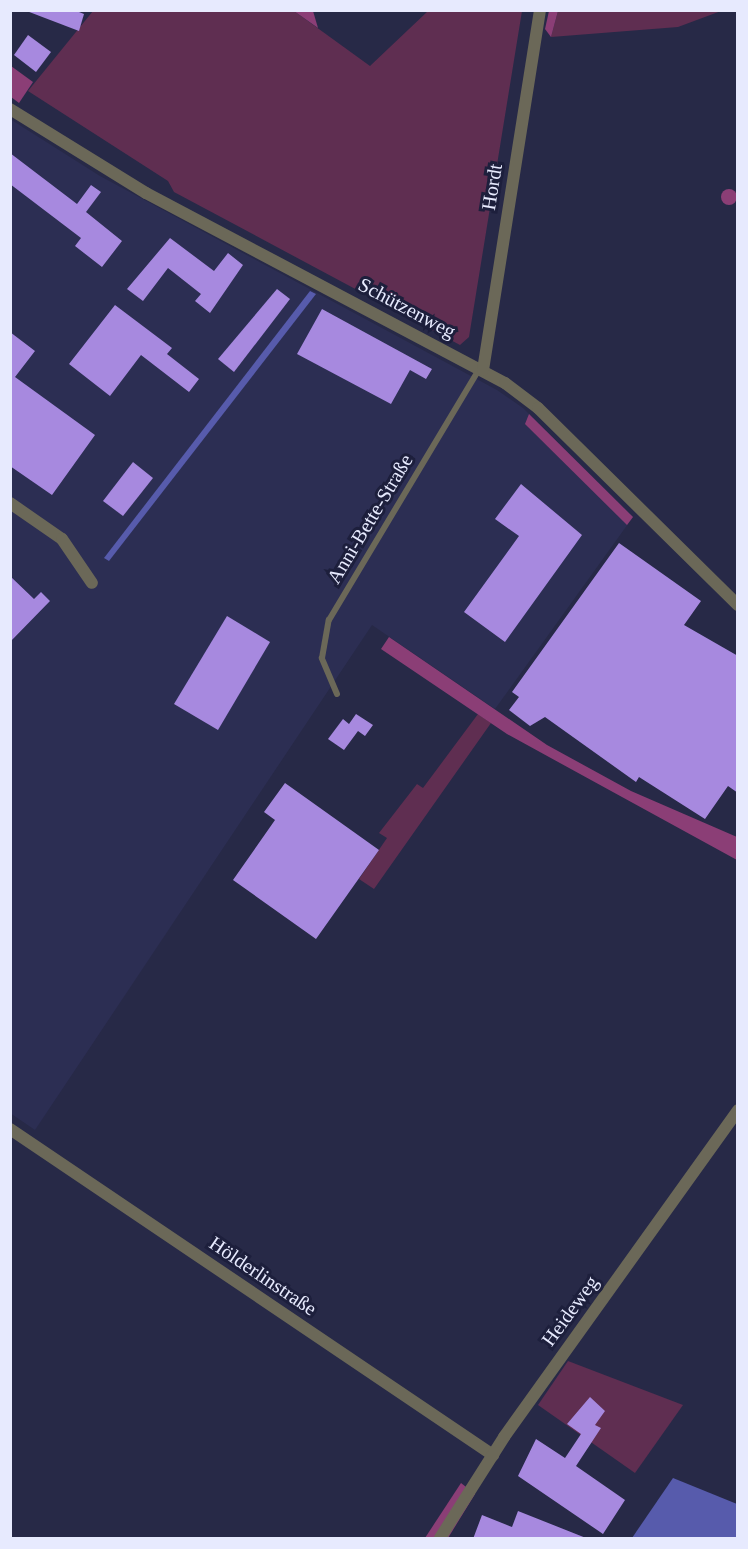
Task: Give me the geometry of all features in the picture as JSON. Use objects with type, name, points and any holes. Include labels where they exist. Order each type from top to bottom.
[{"type":"street","name":"Hordt","points":[[482,369],[540,10]]},
{"type":"street","name":"Schützenweg","points":[[10,109],[146,193],[482,369],[538,408],[738,605]]},
{"type":"street","points":[[10,503],[62,539],[92,583]]},
{"type":"street","name":"Heideweg","points":[[440,1539],[493,1455],[738,1110]]},
{"type":"street","name":"Hölderlinstraße","points":[[10,1129],[493,1455]]},
{"type":"lane","name":"Anni-Bette-Straße","points":[[337,694],[322,658],[329,620],[482,369]]},
{"type":"shaded area","points":[[93,11],[294,11],[370,66],[428,11],[522,11],[469,337],[460,345],[174,192],[168,181],[28,91]]},
{"type":"shaded area","points":[[294,11],[313,11],[318,28]]},
{"type":"shaded area","points":[[549,11],[558,11],[551,37],[545,29]]},
{"type":"shaded area","points":[[558,11],[721,11],[678,27],[551,37]]},
{"type":"shaded area","points":[[11,66],[33,82],[19,103],[11,97]]},
{"type":"shaded area","points":[[10,119],[100,176],[497,390],[523,408],[633,517],[495,709],[372,625],[35,1130],[10,1113]]},
{"type":"shaded area","points":[[729,189],[735,191],[737,197],[735,203],[729,205],[723,203],[721,197],[723,191]]},
{"type":"shaded area","points":[[310,291],[316,294],[109,561],[104,558]]},
{"type":"shaded area","points":[[529,414],[633,517],[627,525],[525,424]]},
{"type":"shaded area","points":[[389,637],[547,745],[631,791],[737,837],[737,860],[507,734],[381,649]]},
{"type":"shaded area","points":[[478,714],[491,723],[374,889],[359,879],[387,838],[379,833],[417,784],[423,788]]},
{"type":"shaded area","points":[[568,1361],[683,1405],[635,1473],[538,1405]]},
{"type":"shaded area","points":[[673,1478],[737,1504],[737,1538],[632,1538]]},
{"type":"shaded area","points":[[461,1483],[475,1494],[448,1538],[425,1538]]},
{"type":"building","points":[[24,10],[74,10],[84,14],[79,31]]},
{"type":"building","points":[[28,35],[51,52],[36,72],[14,55]]},
{"type":"building","points":[[10,153],[77,204],[91,185],[101,192],[86,212],[122,241],[102,267],[75,246],[81,238],[10,184]]},
{"type":"building","points":[[170,238],[214,271],[228,253],[243,265],[210,313],[195,301],[201,294],[168,268],[143,301],[127,289]]},
{"type":"building","points":[[277,289],[290,299],[234,372],[218,359]]},
{"type":"building","points":[[115,305],[172,348],[167,354],[199,379],[189,392],[141,355],[110,396],[69,364]]},
{"type":"building","points":[[322,309],[432,369],[426,379],[410,370],[391,404],[297,354]]},
{"type":"building","points":[[10,332],[35,351],[15,377],[95,435],[52,495],[10,466]]},
{"type":"building","points":[[133,462],[153,478],[123,516],[103,501]]},
{"type":"building","points":[[521,484],[582,535],[505,642],[464,612],[519,536],[495,519]]},
{"type":"building","points":[[619,543],[701,601],[684,625],[738,656],[738,793],[728,786],[705,819],[639,777],[636,782],[545,717],[530,726],[509,710],[519,697],[512,692]]},
{"type":"building","points":[[10,576],[34,599],[41,592],[50,601],[10,642]]},
{"type":"building","points":[[227,616],[270,642],[218,730],[174,704]]},
{"type":"building","points":[[356,714],[373,725],[365,736],[358,731],[344,750],[328,739],[343,719],[349,724]]},
{"type":"building","points":[[285,783],[379,850],[316,939],[233,880],[275,820],[264,812]]},
{"type":"building","points":[[590,1397],[605,1411],[595,1425],[601,1428],[576,1466],[625,1500],[603,1534],[518,1476],[536,1439],[565,1458],[581,1434],[567,1424]]},
{"type":"building","points":[[518,1511],[586,1539],[473,1539],[482,1515],[512,1527]]}]
